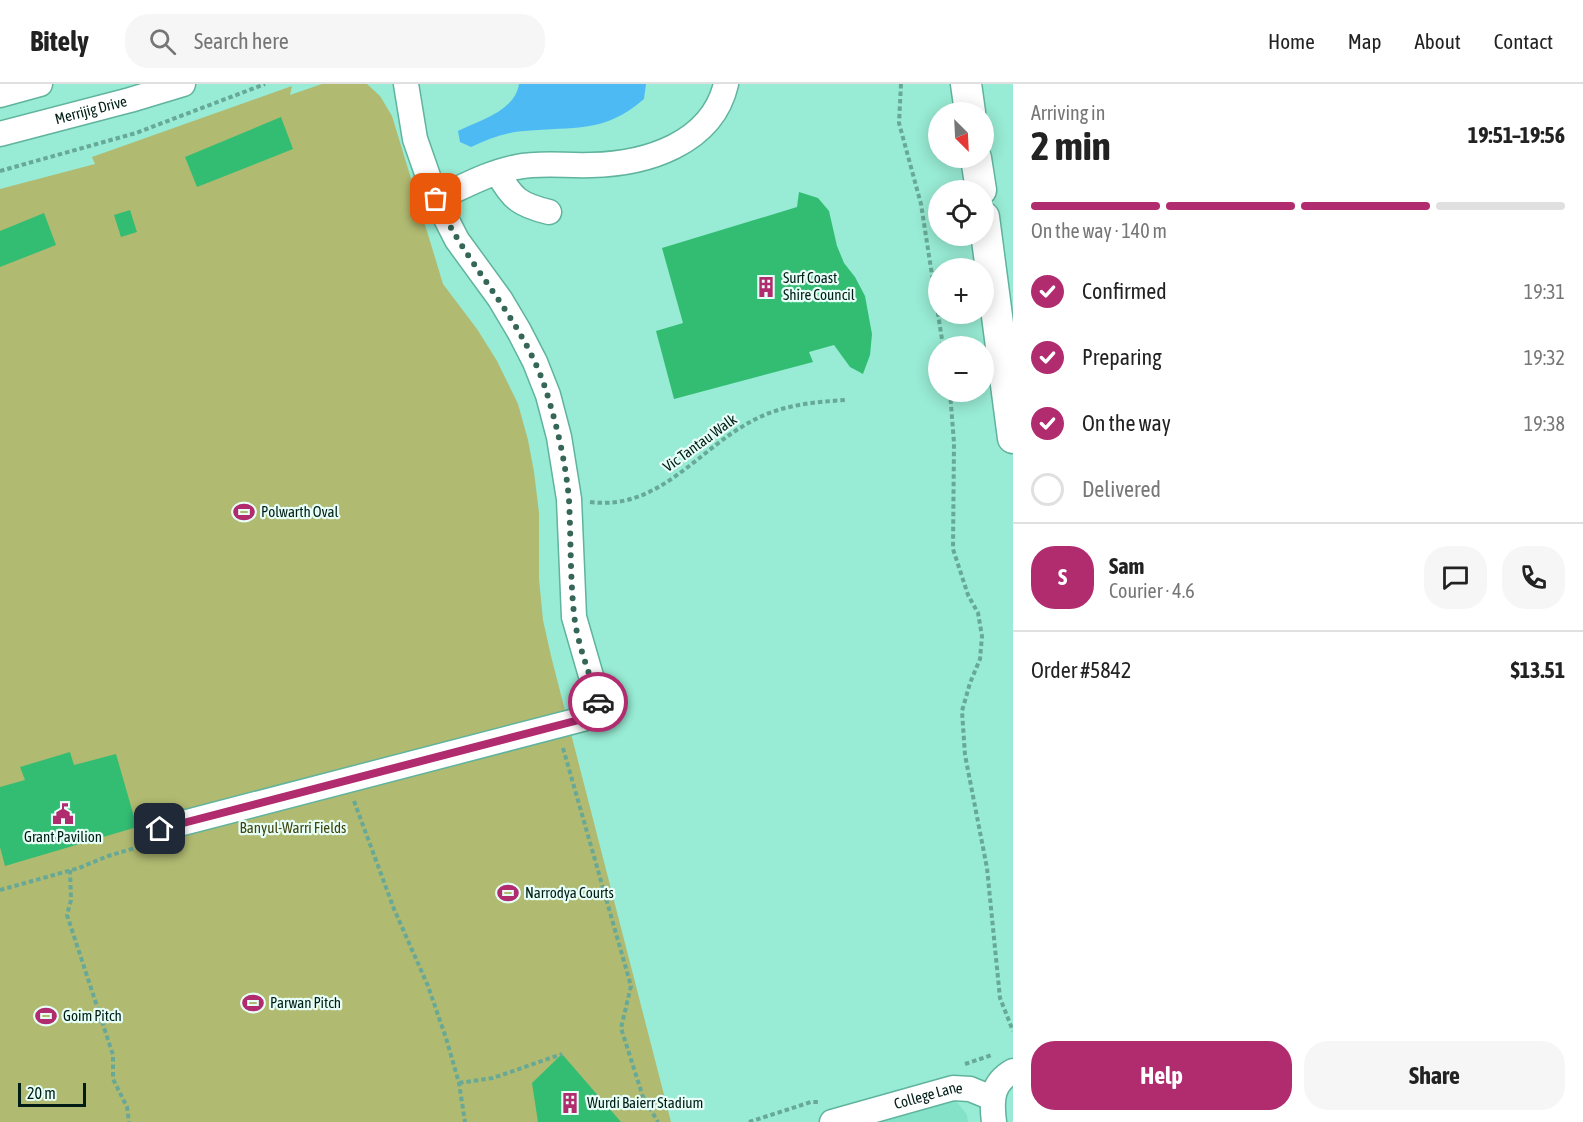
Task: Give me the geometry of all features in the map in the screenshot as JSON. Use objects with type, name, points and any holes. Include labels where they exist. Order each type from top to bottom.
[{"type":"main road","points":[[966,84],[969,102]]},
{"type":"main road","points":[[988,246],[1013,438]]},
{"type":"street","points":[[0,95],[40,84]]},
{"type":"street","name":"Merrijig Drive","points":[[0,134],[183,84]]},
{"type":"street","points":[[155,836],[348,780],[602,714],[574,617],[568,499],[559,437],[548,395],[535,362],[500,299],[453,234],[436,199],[415,139],[406,84]]},
{"type":"street","points":[[412,112],[417,84]]},
{"type":"street","points":[[436,199],[516,167],[617,164],[658,154],[677,146],[708,122],[717,108],[726,84]]},
{"type":"street","points":[[498,173],[508,192],[518,202],[549,212]]},
{"type":"street","points":[[993,1110],[1001,1077],[1013,1071]]},
{"type":"street","name":"College Lane","points":[[832,1122],[953,1088],[970,1089],[993,1110]]},
{"type":"path","points":[[0,171],[136,133],[265,84]]},
{"type":"path","points":[[901,84],[899,123],[921,204],[941,336]]},
{"type":"path","name":"Vic Tantau Walk","points":[[568,499],[597,502],[618,501],[647,494],[676,477],[750,422],[777,410],[815,402],[846,400]]},
{"type":"path","points":[[951,402],[954,443],[953,549],[968,595],[978,613],[982,636],[980,659],[969,683],[962,711],[965,755],[987,868],[1000,998],[1013,1031]]},
{"type":"path","points":[[561,738],[631,986],[621,1028],[643,1097],[658,1122]]},
{"type":"path","points":[[348,780],[394,909],[435,1007],[459,1083],[465,1122]]},
{"type":"path","points":[[0,890],[70,870],[155,836]]},
{"type":"path","points":[[70,870],[71,900],[67,915],[113,1055],[114,1079],[127,1107],[129,1122]]},
{"type":"path","points":[[459,1083],[493,1078],[562,1054]]},
{"type":"shaded area","points":[[949,1092],[967,1115],[968,1122],[852,1122]]},
{"type":"green space","name":"Banyul-Warri Fields","points":[[322,84],[367,84],[380,96],[392,116],[443,284],[477,329],[497,361],[518,404],[528,440],[539,513],[539,579],[543,620],[671,1122],[0,1122],[0,189],[95,164],[92,157],[292,86],[290,95]]},
{"type":"water","points":[[519,84],[646,84],[644,99],[615,118],[602,123],[574,128],[511,133],[471,147],[460,142],[458,131],[504,108],[516,93]]},
{"type":"building","points":[[281,117],[293,149],[197,187],[185,157]]},
{"type":"building","name":"Surf Coast Shire Council","points":[[799,192],[818,198],[829,211],[837,246],[844,263],[865,296],[872,334],[870,355],[863,374],[850,367],[834,345],[809,352],[813,362],[674,399],[656,331],[683,323],[662,248],[797,207]]},
{"type":"building","points":[[130,210],[137,232],[121,237],[114,215]]},
{"type":"building","points":[[44,213],[56,245],[0,267],[0,231]]},
{"type":"building","name":"Grant Pavilion","points":[[70,752],[74,765],[116,754],[137,827],[5,866],[0,847],[0,787],[25,780],[20,767]]},
{"type":"building","name":"Wurdi Baierr Stadium","points":[[562,1054],[621,1122],[538,1122],[532,1083]]},
{"type":"way so far","points":[[436,199],[450,229],[500,299],[519,331],[548,395],[559,437],[568,499],[574,617],[598,702]]},
{"type":"place","name":"Surf Coast Shire Council","points":[[766,287]]},
{"type":"place","name":"Polwarth Oval","points":[[244,512]]},
{"type":"place","name":"Grant Pavilion","points":[[63,814]]},
{"type":"place","name":"Narrodya Courts","points":[[508,893]]},
{"type":"place","name":"Parwan Pitch","points":[[253,1003]]},
{"type":"place","name":"Goim Pitch","points":[[46,1016]]},
{"type":"place","name":"Wurdi Baierr Stadium","points":[[570,1103]]},
{"type":"route","points":[[160,829],[602,714],[598,702]]}]
